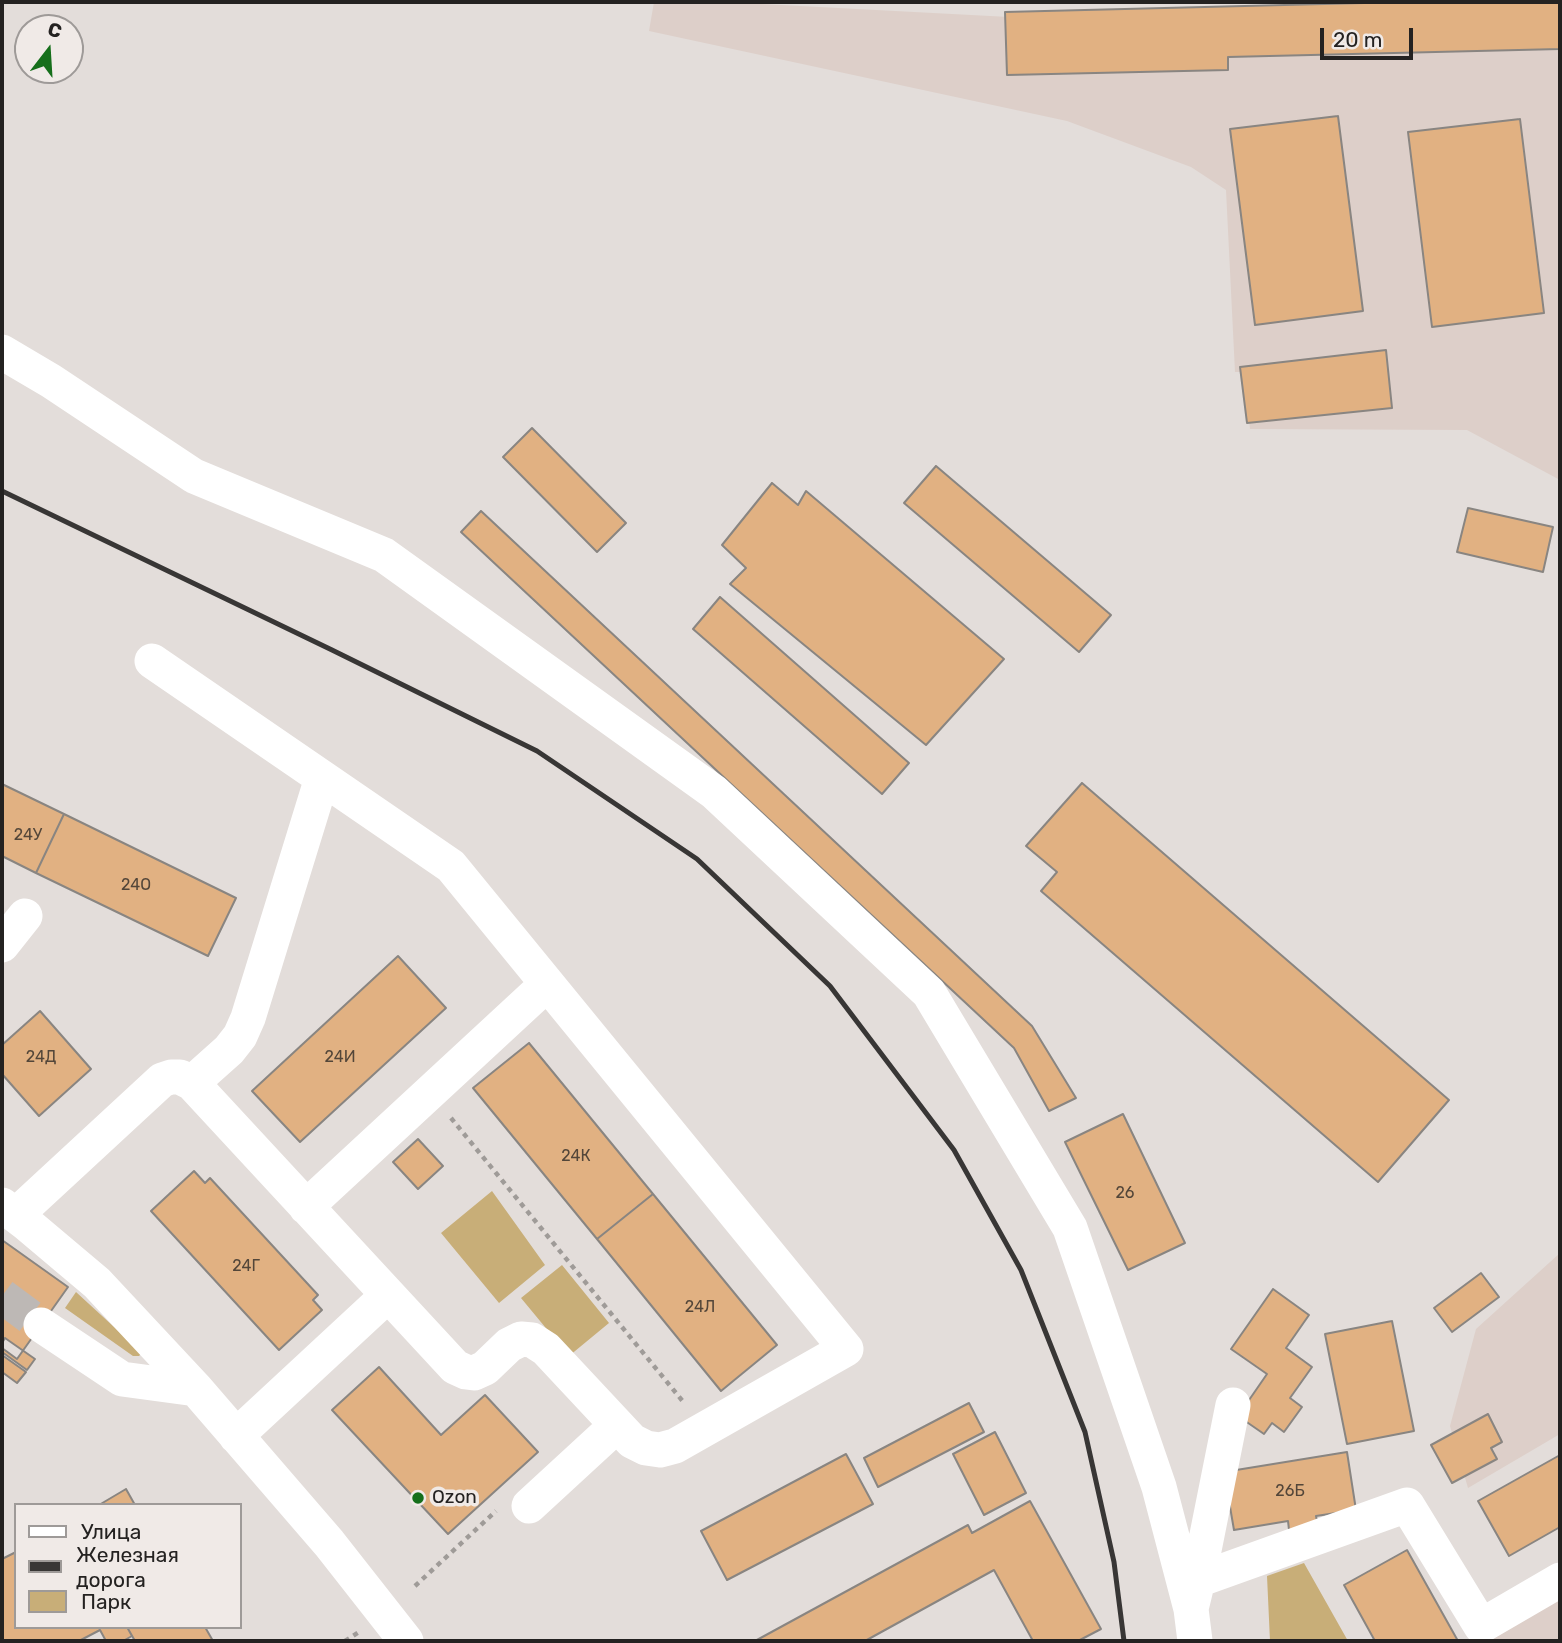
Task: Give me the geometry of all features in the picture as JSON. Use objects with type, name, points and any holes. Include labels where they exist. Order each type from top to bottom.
[{"type":"lane","points":[[2,352],[51,381],[194,476],[384,555],[714,792],[929,993],[1070,1228],[1158,1487],[1196,1622]]},
{"type":"lane","points":[[152,661],[451,866],[846,1349],[675,1446],[660,1450],[646,1448],[632,1441],[546,1349],[532,1340],[521,1339],[485,1368],[474,1373],[455,1367],[192,1083],[180,1077],[162,1080],[9,1210],[97,1283],[196,1389],[329,1543],[406,1641]]},
{"type":"lane","points":[[192,1083],[229,1049],[244,1027],[322,778]]},
{"type":"lane","points":[[2,945],[25,916]]},
{"type":"lane","points":[[306,1207],[547,984]]},
{"type":"lane","points":[[236,1436],[388,1295]]},
{"type":"lane","points":[[41,1325],[122,1379],[196,1389]]},
{"type":"lane","points":[[1196,1622],[1233,1405]]},
{"type":"lane","points":[[529,1506],[617,1425]]},
{"type":"lane","points":[[1196,1622],[1407,1504],[1481,1626],[1560,1580]]},
{"type":"path","points":[[430,1092],[705,1429]]},
{"type":"path","points":[[415,1586],[516,1493],[529,1506]]},
{"type":"shaded area","points":[[654,2],[724,2],[1009,17],[1560,3],[1560,480],[1467,430],[1250,429],[1244,372],[1235,372],[1226,190],[1191,167],[1067,121],[649,31]]},
{"type":"shaded area","points":[[1560,1253],[1560,1434],[1468,1488],[1450,1426],[1476,1329]]},
{"type":"shaded area","points":[[1560,1591],[1560,1641],[1483,1641]]},
{"type":"green space","points":[[492,1191],[545,1265],[499,1303],[441,1233]]},
{"type":"green space","points":[[562,1265],[609,1323],[569,1356],[521,1298]]},
{"type":"green space","points":[[76,1292],[141,1354],[133,1356],[65,1308]]},
{"type":"green space","points":[[1304,1563],[1348,1641],[1270,1641],[1267,1576]]},
{"type":"building","points":[[1404,2],[1560,2],[1560,49],[1228,57],[1228,70],[1007,75],[1005,12]]},
{"type":"building","points":[[1338,116],[1363,311],[1255,325],[1230,129]]},
{"type":"building","points":[[1520,119],[1544,313],[1432,327],[1408,132]]},
{"type":"building","points":[[1386,350],[1392,408],[1247,423],[1240,367]]},
{"type":"building","points":[[532,428],[626,523],[597,552],[503,457]]},
{"type":"building","points":[[936,466],[1111,615],[1079,652],[904,503]]},
{"type":"building","points":[[772,483],[798,505],[806,491],[1004,659],[926,745],[730,584],[746,568],[722,545]]},
{"type":"building","points":[[1468,508],[1553,527],[1543,572],[1457,552]]},
{"type":"building","points":[[481,511],[1032,1026],[1076,1098],[1049,1111],[1014,1048],[461,532]]},
{"type":"building","points":[[720,597],[909,763],[882,794],[693,629]]},
{"type":"building","points":[[1082,783],[1449,1100],[1378,1182],[1041,891],[1057,872],[1026,846]]},
{"type":"building","points":[[2,784],[64,814],[36,873],[2,856]]},
{"type":"building","points":[[64,814],[236,898],[208,956],[36,873]]},
{"type":"building","points":[[398,956],[446,1008],[300,1142],[252,1091]]},
{"type":"building","points":[[40,1011],[91,1069],[39,1116],[2,1074],[2,1045]]},
{"type":"building","points":[[529,1043],[653,1194],[597,1239],[473,1088]]},
{"type":"building","points":[[1123,1114],[1185,1243],[1128,1270],[1065,1142]]},
{"type":"building","points":[[418,1139],[443,1166],[418,1189],[393,1162]]},
{"type":"building","points":[[194,1171],[205,1183],[210,1178],[318,1295],[313,1300],[322,1310],[279,1350],[151,1211]]},
{"type":"building","points":[[653,1194],[777,1345],[721,1391],[597,1239]]},
{"type":"building","points":[[2,1240],[68,1287],[17,1359],[2,1348]]},
{"type":"building","points":[[1481,1273],[1499,1297],[1452,1332],[1434,1308]]},
{"type":"building","points":[[1273,1289],[1309,1315],[1286,1348],[1312,1367],[1290,1398],[1302,1407],[1284,1432],[1272,1423],[1264,1434],[1238,1416],[1267,1374],[1231,1349]]},
{"type":"building","points":[[1392,1321],[1414,1431],[1347,1444],[1325,1334]]},
{"type":"building","points":[[5,1338],[35,1359],[27,1370],[2,1352]]},
{"type":"building","points":[[2,1355],[26,1372],[17,1383],[2,1372]]},
{"type":"building","points":[[379,1367],[441,1435],[485,1395],[538,1452],[448,1534],[332,1410]]},
{"type":"building","points":[[969,1403],[984,1432],[878,1487],[864,1458]]},
{"type":"building","points":[[1488,1414],[1502,1442],[1491,1448],[1497,1459],[1452,1483],[1431,1445]]},
{"type":"building","points":[[995,1432],[1026,1493],[984,1515],[953,1454]]},
{"type":"building","points":[[1347,1452],[1356,1510],[1316,1516],[1318,1526],[1289,1530],[1288,1521],[1234,1530],[1224,1472]]},
{"type":"building","points":[[846,1454],[873,1504],[727,1580],[701,1531]]},
{"type":"building","points":[[1560,1455],[1560,1527],[1509,1556],[1478,1501]]},
{"type":"building","points":[[126,1489],[134,1503],[102,1503]]},
{"type":"building","points":[[1030,1501],[1101,1629],[1078,1641],[1033,1641],[994,1570],[865,1641],[755,1641],[968,1525],[972,1533]]},
{"type":"building","points":[[1407,1550],[1458,1641],[1375,1641],[1344,1585]]},
{"type":"building","points":[[14,1553],[14,1629],[128,1629],[132,1636],[123,1641],[106,1641],[100,1630],[79,1641],[2,1641],[2,1559]]},
{"type":"building","points":[[128,1629],[206,1629],[213,1641],[135,1641]]},
{"type":"tunnel","points":[[2,1296],[41,1325]]},
{"type":"railway","points":[[2,491],[537,751],[697,859],[830,986],[954,1150],[1021,1270],[1085,1432],[1114,1562],[1124,1641]]},
{"type":"place","name":"Ozon","points":[[418,1498]]}]
